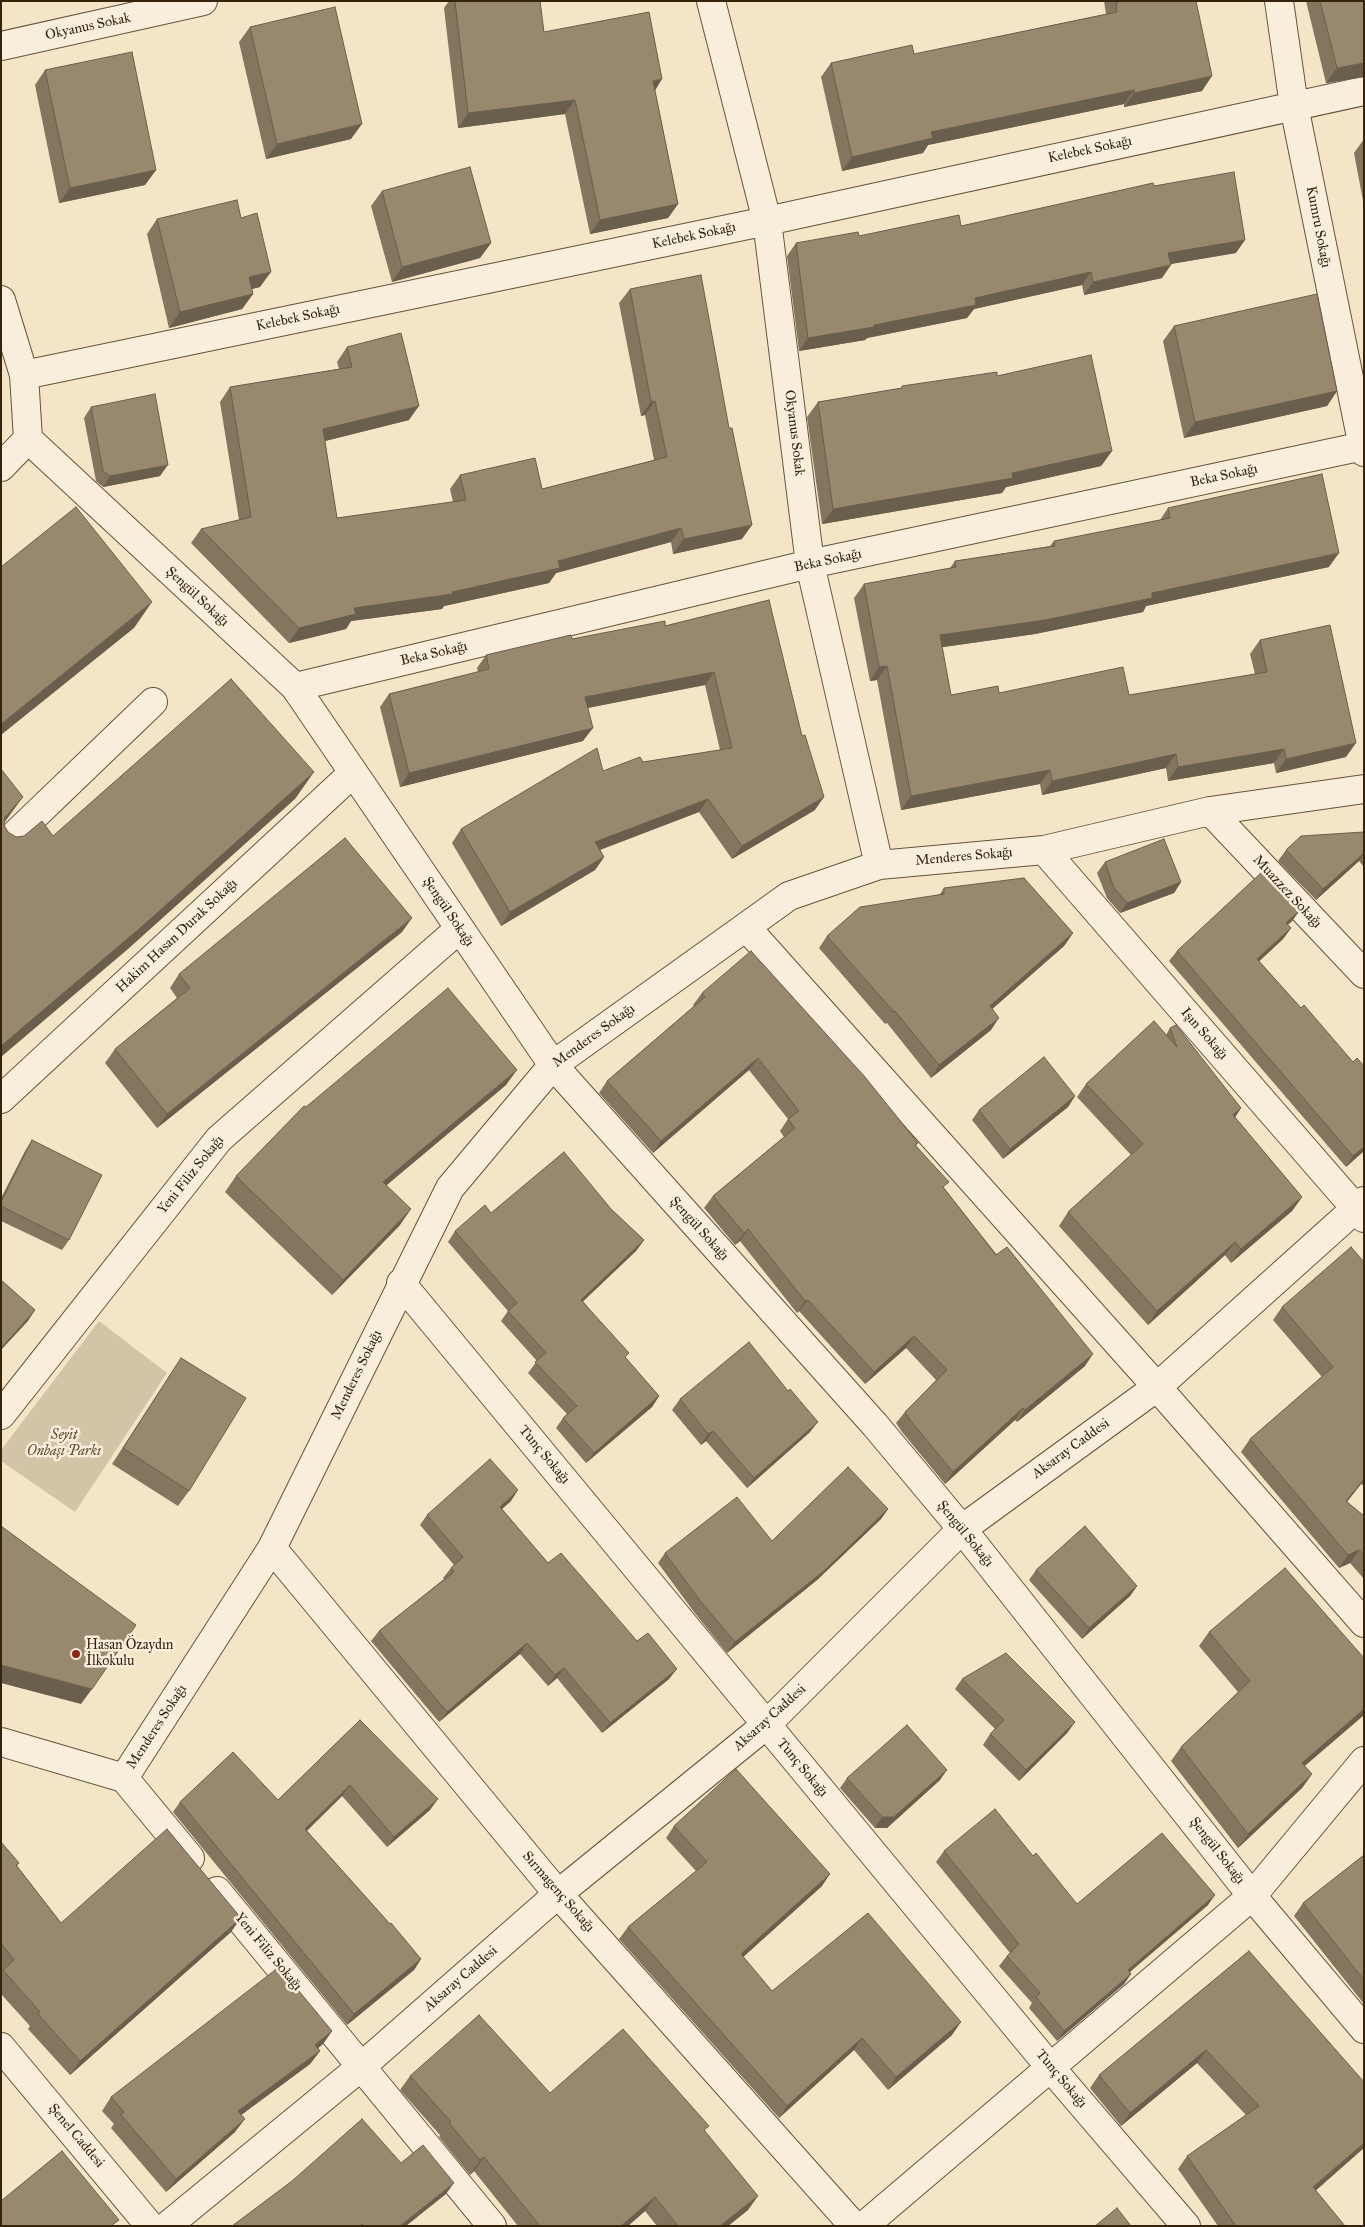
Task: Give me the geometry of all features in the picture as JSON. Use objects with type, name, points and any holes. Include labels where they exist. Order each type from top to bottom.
[{"type":"street","name":"Okyanus Sokak","points":[[1,46],[203,1]]},
{"type":"street","name":"Okyanus Sokak","points":[[710,1],[767,221],[810,564],[878,865]]},
{"type":"street","name":"Kumru Sokağı","points":[[1279,1],[1294,106],[1363,448]]},
{"type":"street","name":"Kelebek Sokağı","points":[[24,375],[767,221],[1364,91]]},
{"type":"street","points":[[1,300],[24,375],[28,439],[1,467]]},
{"type":"street","name":"Şengül Sokağı","points":[[28,439],[295,687],[552,1065],[868,1418],[962,1529],[1252,1896],[1364,2029]]},
{"type":"street","name":"Beka Sokağı","points":[[295,687],[810,564],[1363,448]]},
{"type":"street","points":[[1,848],[152,702]]},
{"type":"street","name":"Hakim Hasan Durak Sokağı","points":[[1,1099],[353,774]]},
{"type":"street","name":"Menderes Sokağı","points":[[124,1778],[272,1548],[401,1283],[450,1188],[552,1065],[789,896],[878,865],[1044,850],[1210,810],[1364,789]]},
{"type":"street","name":"Muazzez Sokağı","points":[[1210,810],[1364,974]]},
{"type":"street","name":"Işın Sokağı","points":[[1044,850],[1361,1209]]},
{"type":"street","points":[[746,926],[1157,1386],[1364,1623]]},
{"type":"street","name":"Yeni Filiz Sokağı","points":[[1,1415],[219,1139],[459,929]]},
{"type":"street","name":"Aksaray Caddesi","points":[[167,2226],[362,2066],[558,1894],[766,1725],[962,1529],[1157,1386],[1361,1209]]},
{"type":"street","name":"Tunç Sokağı","points":[[401,1283],[1050,2067],[1186,2226]]},
{"type":"street","name":"Sırmagenç Sokağı","points":[[272,1548],[558,1894],[854,2226]]},
{"type":"street","points":[[1,1742],[124,1778]]},
{"type":"street","points":[[864,2226],[1252,1896],[1364,1762]]},
{"type":"street","name":"Yeni Filiz Sokağı","points":[[124,1778],[492,2226]]},
{"type":"street","name":"Şenel Caddesi","points":[[1,2047],[150,2226]]},
{"type":"green space","name":"Seyit Onbaşı Parkı","points":[[99,1321],[167,1373],[75,1512],[1,1461],[1,1450]]},
{"type":"building","points":[[455,1],[540,1],[544,32],[649,12],[662,79],[653,81],[678,204],[600,220],[575,100],[468,113]]},
{"type":"building","points":[[1117,1],[1196,1],[1212,76],[1134,93],[1134,90],[931,132],[933,138],[852,157],[831,63],[912,45],[914,54],[1117,12]]},
{"type":"building","points":[[1320,1],[1364,1],[1364,63],[1337,68]]},
{"type":"building","points":[[335,7],[362,124],[277,144],[250,27]]},
{"type":"building","points":[[132,52],[156,170],[70,188],[45,70]]},
{"type":"building","points":[[470,167],[491,243],[402,267],[382,191]]},
{"type":"building","points":[[1234,172],[1245,240],[1168,253],[1171,265],[1093,282],[1091,272],[975,298],[976,305],[874,325],[874,327],[808,338],[796,243],[858,232],[859,236],[959,215],[961,226],[1153,183],[1154,186]]},
{"type":"building","points":[[237,200],[241,218],[257,213],[271,272],[249,277],[253,294],[180,312],[157,219]]},
{"type":"building","points":[[701,275],[729,428],[732,428],[752,525],[684,539],[681,528],[558,561],[560,568],[452,592],[453,594],[354,608],[356,614],[299,628],[201,529],[251,517],[230,387],[352,367],[347,347],[401,333],[419,406],[323,429],[337,518],[466,500],[460,475],[535,458],[542,489],[667,457],[655,401],[651,402],[630,289]]},
{"type":"building","points":[[1317,294],[1337,391],[1195,422],[1174,326]]},
{"type":"building","points":[[1091,355],[1112,451],[1012,473],[1013,478],[833,509],[818,402],[902,388],[902,386],[997,372],[997,376]]},
{"type":"building","points":[[155,394],[168,465],[110,476],[103,471],[91,407]]},
{"type":"building","points":[[1322,474],[1339,553],[1152,593],[1152,598],[1045,620],[940,635],[951,695],[998,686],[999,693],[1123,667],[1129,695],[1267,672],[1260,640],[1330,625],[1356,743],[1286,759],[1284,749],[1178,767],[1176,754],[1052,781],[1050,770],[911,796],[887,666],[879,667],[864,584],[956,567],[955,561],[1055,546],[1054,541],[1170,518],[1168,508]]},
{"type":"building","points":[[76,507],[152,602],[1,724],[1,567]]},
{"type":"building","points":[[769,600],[802,736],[805,735],[824,797],[742,846],[708,799],[595,842],[604,857],[510,912],[461,829],[597,748],[603,771],[640,757],[643,762],[732,748],[714,672],[585,697],[593,728],[409,773],[389,694],[489,669],[486,655],[571,635],[572,639],[665,621],[665,626]]},
{"type":"building","points":[[231,679],[314,772],[146,923],[1,1046],[1,769],[23,797],[5,817],[4,825],[8,832],[16,837],[24,836],[42,821],[53,836]]},
{"type":"building","points":[[1364,832],[1364,853],[1323,889],[1286,850],[1301,836]]},
{"type":"building","points":[[345,838],[412,918],[167,1114],[115,1049],[190,988],[179,974]]},
{"type":"building","points":[[1164,839],[1181,882],[1127,903],[1114,888],[1105,862]]},
{"type":"building","points":[[1263,871],[1300,910],[1286,923],[1291,928],[1257,959],[1301,1008],[1304,1005],[1353,1062],[1357,1058],[1364,1066],[1364,1147],[1353,1156],[1177,951]]},
{"type":"building","points":[[1024,878],[1073,933],[990,1006],[999,1018],[939,1065],[895,1011],[827,936],[860,907],[944,894],[944,888]]},
{"type":"building","points":[[751,951],[865,1077],[918,1143],[915,1145],[949,1182],[943,1187],[996,1255],[1007,1247],[1093,1354],[1025,1410],[1023,1408],[953,1472],[905,1412],[947,1370],[914,1336],[874,1372],[808,1300],[805,1301],[748,1229],[744,1233],[713,1196],[795,1128],[788,1119],[799,1111],[758,1058],[661,1141],[607,1081],[705,997],[702,993]]},
{"type":"building","points":[[448,988],[517,1070],[383,1182],[411,1209],[343,1280],[236,1176],[304,1106],[306,1107]]},
{"type":"building","points":[[1154,1021],[1177,1047],[1170,1028],[1176,1025],[1241,1108],[1233,1115],[1302,1197],[1241,1249],[1235,1242],[1157,1311],[1068,1212],[1143,1144],[1086,1084]]},
{"type":"building","points":[[1044,1057],[1075,1096],[1010,1149],[979,1110]]},
{"type":"building","points":[[32,1140],[102,1175],[69,1240],[1,1206],[1,1202]]},
{"type":"building","points":[[564,1152],[611,1209],[644,1240],[581,1300],[629,1353],[625,1357],[659,1396],[594,1453],[563,1418],[577,1406],[535,1362],[546,1353],[508,1311],[517,1303],[455,1231],[485,1205],[491,1213]]},
{"type":"building","points":[[1351,1247],[1364,1262],[1364,1479],[1346,1501],[1364,1516],[1364,1555],[1359,1550],[1348,1555],[1250,1439],[1333,1367],[1282,1307]]},
{"type":"building","points":[[1,1280],[35,1310],[1,1348]]},
{"type":"building","points":[[749,1342],[788,1391],[790,1389],[818,1422],[754,1478],[713,1431],[708,1434],[680,1399]]},
{"type":"building","points":[[181,1358],[246,1398],[189,1491],[123,1448]]},
{"type":"building","points":[[490,1459],[518,1490],[500,1507],[548,1563],[561,1553],[637,1641],[648,1633],[677,1669],[610,1723],[564,1668],[555,1675],[527,1643],[447,1712],[379,1631],[454,1572],[451,1568],[463,1557],[427,1515]]},
{"type":"building","points":[[848,1467],[888,1509],[825,1570],[735,1642],[701,1602],[665,1553],[737,1497],[772,1541]]},
{"type":"building","points":[[1,1526],[136,1625],[92,1689],[1,1665]]},
{"type":"building","points":[[1085,1526],[1137,1586],[1089,1628],[1036,1570]]},
{"type":"building","points":[[1285,1568],[1364,1658],[1364,1709],[1302,1763],[1312,1774],[1248,1834],[1181,1747],[1250,1681],[1209,1632]]},
{"type":"building","points":[[1006,1653],[1075,1722],[1026,1770],[990,1734],[1004,1720],[962,1679]]},
{"type":"building","points":[[360,1720],[438,1799],[394,1837],[350,1785],[305,1829],[391,1923],[421,1959],[354,2014],[180,1802],[233,1752],[278,1800]]},
{"type":"building","points":[[907,1725],[947,1770],[894,1817],[882,1817],[847,1778]]},
{"type":"building","points":[[736,1769],[830,1874],[741,1954],[772,1991],[868,1913],[961,2022],[896,2077],[862,2038],[787,2106],[628,1927],[707,1862],[674,1826]]},
{"type":"building","points":[[995,1809],[1033,1856],[1036,1853],[1077,1904],[1162,1833],[1215,1895],[1128,1970],[1131,1974],[1064,2031],[1036,1997],[1040,1993],[1007,1956],[1019,1944],[944,1851]]},
{"type":"building","points":[[167,1829],[241,1918],[80,2061],[38,2014],[40,2012],[3,1970],[14,1960],[1,1943],[1,1842],[19,1863],[16,1865],[61,1923]]},
{"type":"building","points":[[1364,1855],[1364,1980],[1303,1903]]},
{"type":"building","points":[[1249,1951],[1364,2082],[1364,2143],[1313,2187],[1345,2226],[1236,2226],[1187,2156],[1259,2106],[1206,2050],[1130,2113],[1099,2075]]},
{"type":"building","points":[[279,1967],[332,2031],[315,2045],[320,2051],[238,2111],[245,2119],[176,2179],[121,2115],[124,2112],[111,2097]]},
{"type":"building","points":[[479,2015],[550,2093],[623,2029],[709,2126],[704,2130],[758,2196],[720,2226],[678,2226],[655,2197],[621,2226],[540,2226],[484,2157],[480,2160],[449,2123],[451,2122],[410,2076]]},
{"type":"building","points":[[362,2119],[401,2163],[423,2145],[454,2183],[400,2226],[364,2226],[362,2224],[360,2226],[232,2226],[292,2181]]},
{"type":"building","points":[[62,2151],[119,2220],[111,2226],[1,2226],[1,2201]]},
{"type":"building","points":[[1117,2208],[1131,2226],[1095,2226]]},
{"type":"place","name":"Hasan Özaydın İlkokulu","points":[[76,1654]]}]
